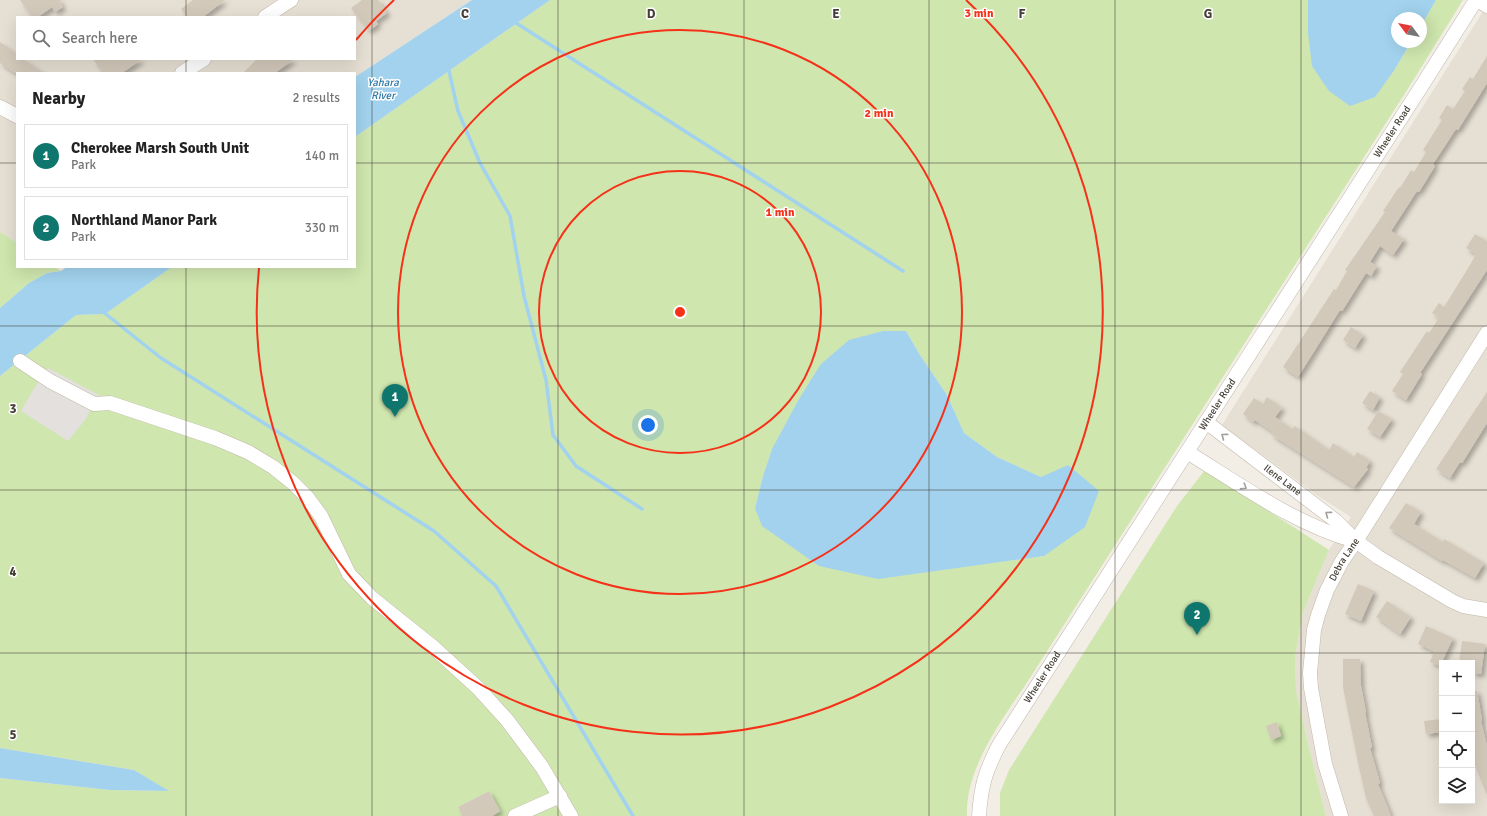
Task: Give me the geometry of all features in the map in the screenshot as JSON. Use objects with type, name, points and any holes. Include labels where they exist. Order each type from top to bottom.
[{"type":"street","points":[[267,16],[291,0]]},
{"type":"street","points":[[1477,0],[1487,6]]},
{"type":"street","name":"Wheeler Road","points":[[978,816],[980,792],[987,769],[999,745],[1477,0]]},
{"type":"street","points":[[184,72],[202,60]]},
{"type":"street","points":[[0,107],[16,115]]},
{"type":"street","name":"Debra Lane","points":[[1341,816],[1325,764],[1311,688],[1310,673],[1314,630],[1320,609],[1327,590],[1342,561],[1487,333]]},
{"type":"street","points":[[20,361],[50,381],[94,404],[110,402],[215,438],[248,452],[273,467],[293,483],[307,498],[320,516],[349,574],[372,598],[432,646],[478,688],[507,720],[542,767],[571,816]]},
{"type":"street","name":"Ilene Lane","points":[[1206,422],[1336,521],[1356,541],[1378,557],[1452,601],[1463,606],[1487,610]]},
{"type":"street","name":"Ilene Lane","points":[[1187,452],[1292,516],[1324,531],[1356,541]]},
{"type":"street","points":[[515,816],[560,796]]},
{"type":"shaded area","points":[[0,0],[472,0],[356,76],[356,72],[16,72],[16,242],[0,232]]},
{"type":"shaded area","points":[[1487,5],[1487,816],[1326,816],[1296,690],[1295,657],[1303,612],[1329,550],[1351,517],[1315,494],[1222,425]]},
{"type":"shaded area","points":[[48,368],[99,395],[85,420],[68,441],[21,411]]},
{"type":"green space","points":[[550,0],[1308,0],[1308,33],[1395,69],[1407,48],[1427,48],[1427,16],[1436,0],[1463,0],[1409,87],[986,746],[972,781],[968,798],[967,816],[492,816],[500,811],[489,791],[458,807],[462,816],[0,816],[0,778],[110,790],[168,791],[134,770],[0,748],[0,376],[76,315],[105,314],[171,268],[356,268],[356,136]],"holes":[[[906,331],[947,395],[964,433],[997,457],[1041,477],[1044,556],[967,566],[755,508],[772,449]]]},
{"type":"green space","points":[[0,232],[16,242],[16,268],[56,268],[61,271],[47,273],[29,283],[0,308]]},
{"type":"green space","points":[[1205,470],[1329,550],[1303,612],[1295,657],[1296,690],[1326,816],[1000,816],[1000,793],[1009,770],[1177,506]]},
{"type":"water","name":"Yahara River","points":[[472,0],[550,0],[356,136],[356,76]]},
{"type":"water","points":[[1308,0],[1436,0],[1427,16],[1427,12],[1391,12],[1391,48],[1407,48],[1395,69],[1375,97],[1350,106],[1329,91],[1312,66],[1308,33]]},
{"type":"water","points":[[66,268],[171,268],[105,314],[76,315],[0,376],[0,308],[29,283],[47,273],[61,271]]},
{"type":"water","points":[[883,331],[906,331],[947,395],[964,433],[997,457],[1041,477],[1068,465],[1099,491],[1085,527],[1044,556],[878,579],[819,566],[762,526],[755,508],[763,476],[772,449],[799,399],[821,364],[849,340]]},
{"type":"water","points":[[0,748],[134,770],[169,791],[110,790],[0,778]]},
{"type":"building","points":[[20,0],[62,0],[59,2],[63,7],[55,12],[52,7],[39,16],[31,16]]},
{"type":"building","points":[[193,0],[225,0],[204,16],[186,16],[181,9]]},
{"type":"building","points":[[362,0],[378,0],[387,13],[376,21],[378,24],[369,31],[351,8]]},
{"type":"building","points":[[0,42],[16,53],[16,60],[24,60],[42,72],[15,73],[0,63]]},
{"type":"building","points":[[1487,56],[1487,83],[1458,130],[1456,129],[1433,164],[1435,166],[1419,192],[1417,191],[1391,231],[1404,239],[1393,255],[1380,246],[1370,262],[1377,266],[1371,276],[1366,273],[1342,311],[1340,310],[1298,377],[1283,367],[1334,289],[1336,290],[1347,271],[1345,270],[1385,212],[1383,211],[1399,187],[1400,188],[1411,170],[1414,172],[1426,152],[1423,150],[1442,120],[1439,118],[1447,105],[1453,109],[1465,91],[1462,89],[1470,77],[1473,79]]},
{"type":"building","points":[[94,60],[141,60],[123,72],[102,72]]},
{"type":"building","points":[[256,60],[293,60],[276,72],[244,72]]},
{"type":"building","points":[[1475,234],[1487,241],[1487,270],[1420,373],[1422,374],[1406,400],[1392,391],[1403,374],[1400,372],[1427,331],[1429,333],[1439,318],[1432,313],[1439,303],[1444,307],[1476,254],[1466,248]]},
{"type":"building","points":[[1351,327],[1363,335],[1355,348],[1343,340]]},
{"type":"building","points":[[1370,391],[1380,397],[1373,410],[1362,403]]},
{"type":"building","points":[[1487,392],[1487,423],[1462,463],[1460,462],[1450,478],[1436,469]]},
{"type":"building","points":[[1267,397],[1282,408],[1275,417],[1292,429],[1295,426],[1329,450],[1333,443],[1354,457],[1357,452],[1370,461],[1366,468],[1368,469],[1354,487],[1272,435],[1273,432],[1255,420],[1253,422],[1243,414],[1254,398],[1263,404]]},
{"type":"building","points":[[1378,411],[1392,419],[1380,437],[1367,429]]},
{"type":"building","points":[[1406,503],[1421,512],[1414,524],[1443,542],[1444,539],[1484,563],[1475,578],[1443,560],[1442,561],[1389,528]]},
{"type":"building","points":[[1358,584],[1374,591],[1361,621],[1345,614]]},
{"type":"building","points":[[1387,601],[1411,617],[1400,634],[1376,617]]},
{"type":"building","points":[[1426,626],[1453,638],[1443,660],[1439,660],[1439,666],[1430,662],[1434,651],[1418,644]]},
{"type":"building","points":[[1462,641],[1485,644],[1481,674],[1475,673],[1475,660],[1459,660]]},
{"type":"building","points":[[1343,659],[1360,659],[1361,686],[1372,748],[1370,748],[1380,783],[1378,784],[1391,816],[1374,816],[1366,798],[1343,687]]},
{"type":"building","points":[[1475,691],[1477,691],[1481,721],[1487,746],[1487,795],[1475,765]]},
{"type":"building","points":[[1439,719],[1439,732],[1426,734],[1424,721]]},
{"type":"building","points":[[1277,722],[1281,736],[1271,740],[1266,726]]},
{"type":"building","points":[[489,791],[500,811],[492,816],[462,816],[458,807]]},
{"type":"waterway","points":[[513,21],[903,271]]},
{"type":"waterway","points":[[447,67],[458,111],[480,163],[510,216],[524,296],[546,380],[553,435],[576,466],[642,509]]},
{"type":"waterway","points":[[102,311],[161,358],[434,531],[496,586],[633,816]]},
{"type":"place","name":"Cherokee Marsh South Unit","points":[[395,417]]},
{"type":"place","name":"Northland Manor Park","points":[[1197,635]]}]
